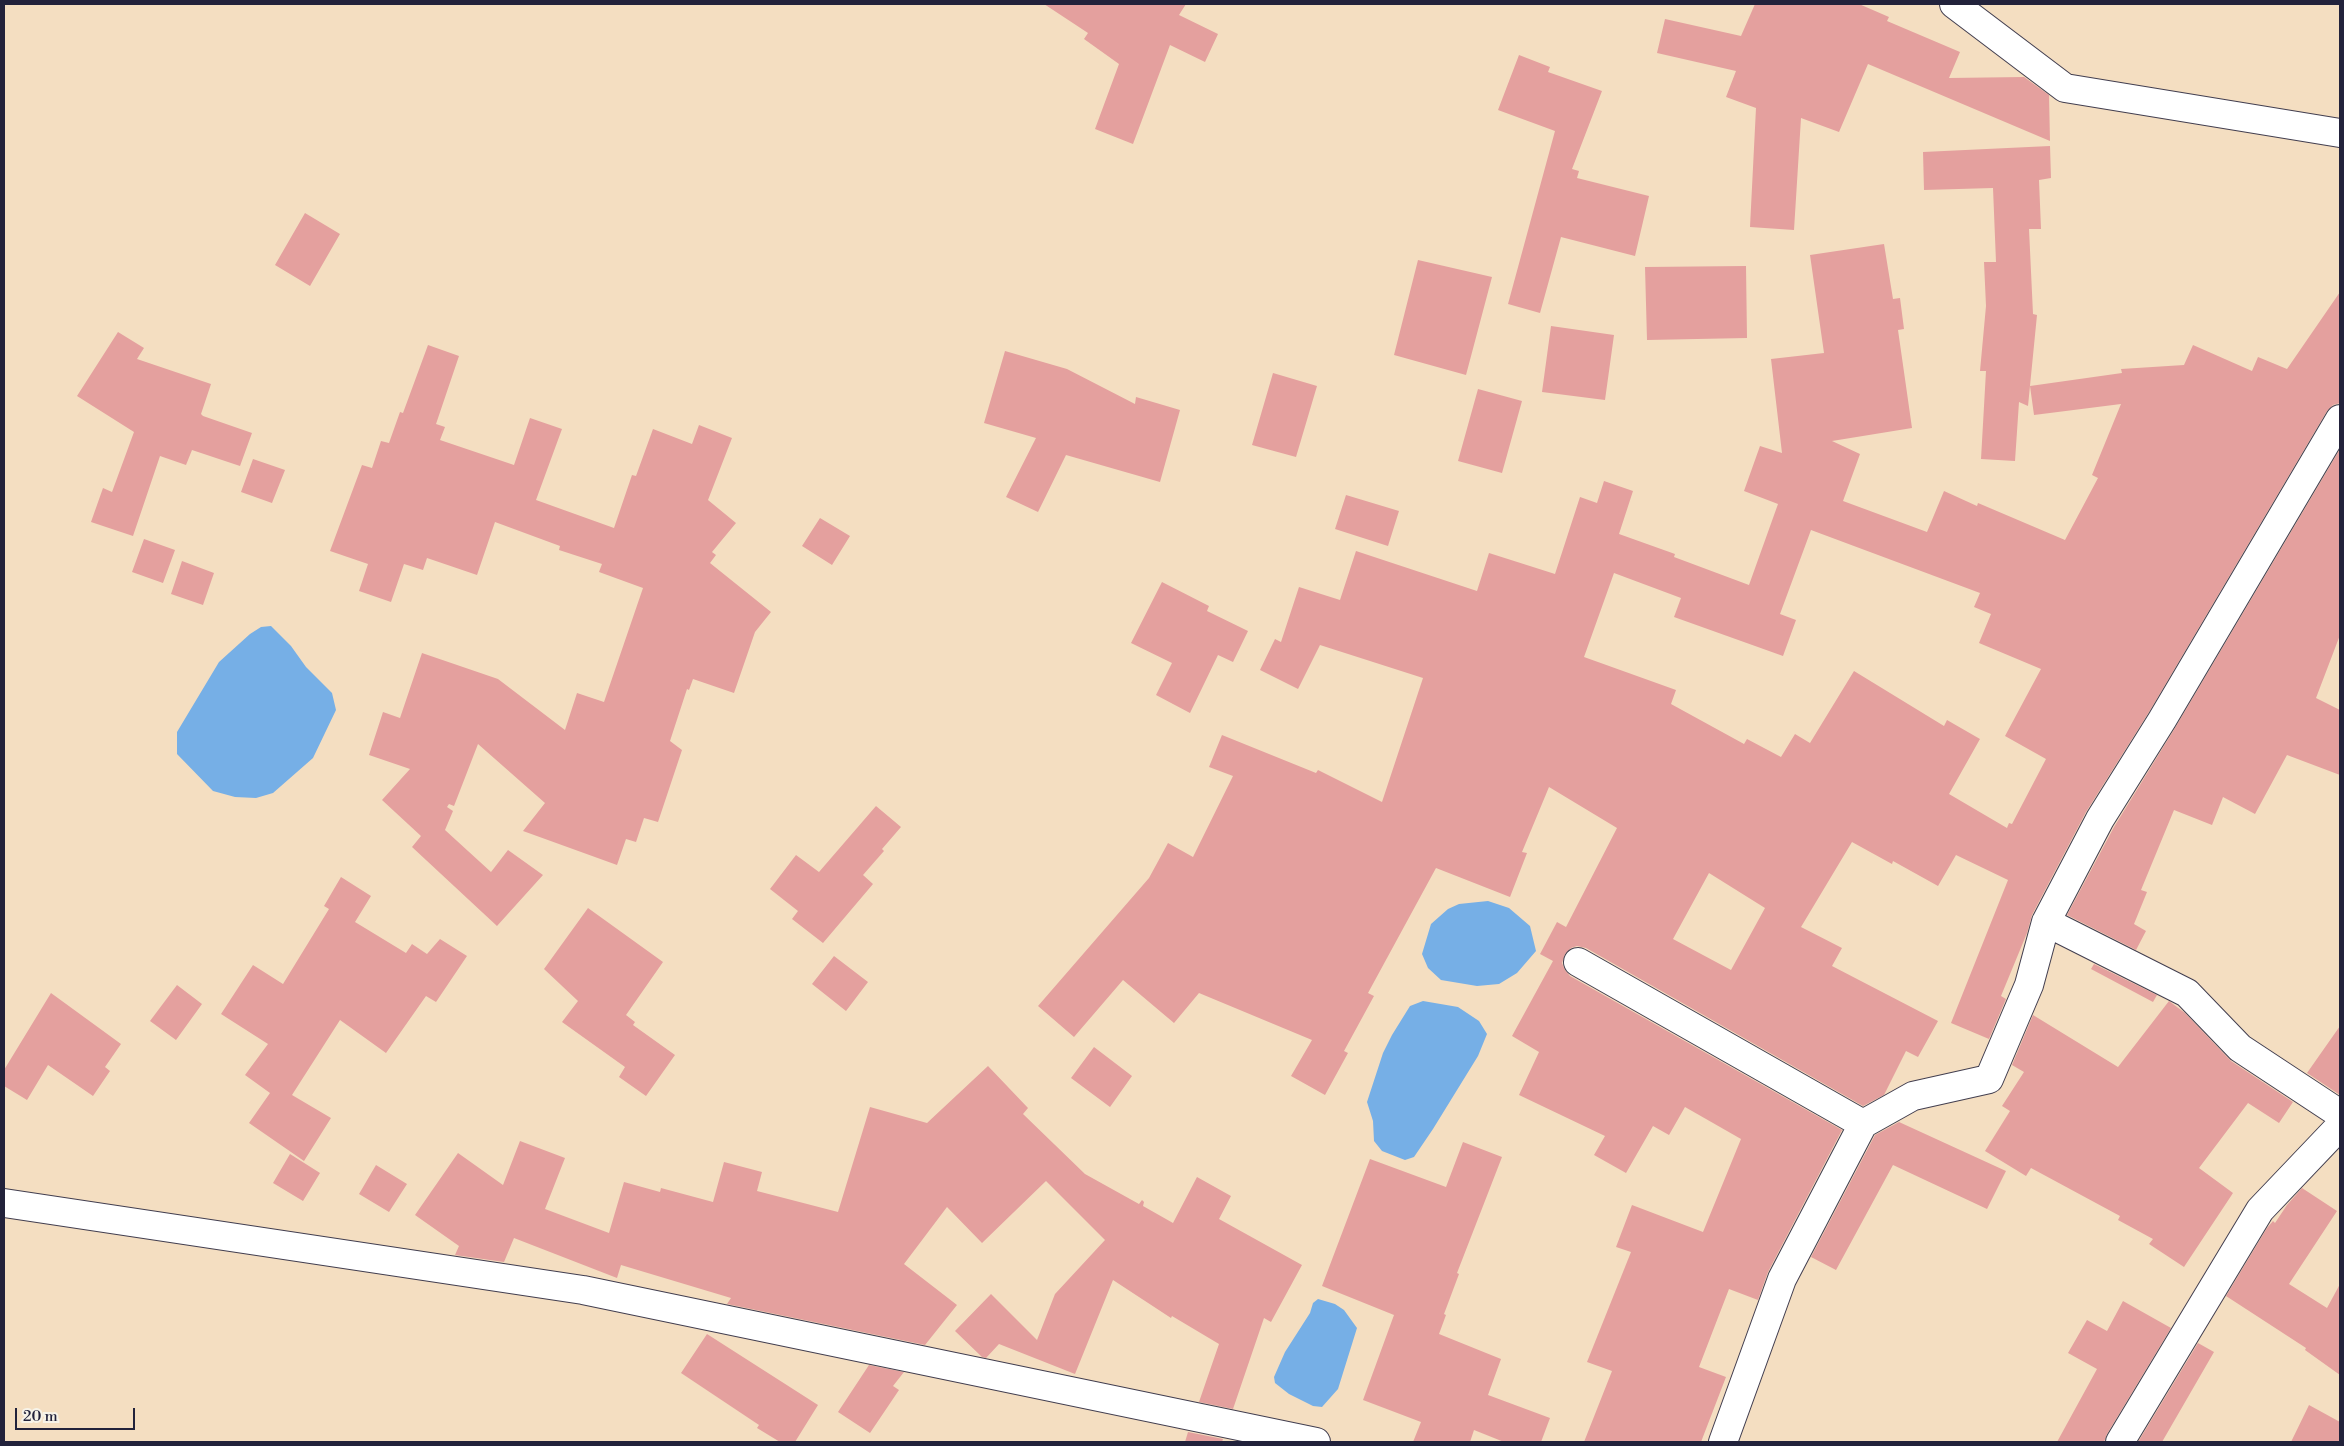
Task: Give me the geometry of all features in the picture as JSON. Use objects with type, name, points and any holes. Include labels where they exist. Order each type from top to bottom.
[{"type":"street","points":[[1954,4],[2065,88],[2340,134]]},
{"type":"street","points":[[1723,1442],[1782,1279],[1863,1124],[1913,1096],[1989,1079],[2030,985],[2046,922],[2100,819],[2167,712],[2340,419]]},
{"type":"street","points":[[2046,922],[2187,993],[2240,1048],[2340,1114]]},
{"type":"street","points":[[1578,962],[1863,1124]]},
{"type":"street","points":[[2120,1442],[2260,1210],[2340,1126]]},
{"type":"street","points":[[4,1203],[583,1290],[1316,1442]]},
{"type":"water","points":[[271,626],[291,646],[306,667],[332,693],[336,710],[313,758],[273,793],[256,798],[235,797],[213,791],[177,754],[177,732],[219,662],[250,634],[261,627]]},
{"type":"water","points":[[1488,901],[1509,908],[1530,926],[1536,951],[1517,973],[1499,984],[1477,986],[1441,980],[1428,968],[1422,954],[1431,924],[1448,909],[1459,904]]},
{"type":"water","points":[[1423,1001],[1458,1007],[1479,1021],[1487,1034],[1478,1056],[1433,1129],[1414,1157],[1405,1160],[1382,1151],[1374,1141],[1373,1121],[1367,1102],[1383,1053],[1392,1035],[1410,1006]]},
{"type":"water","points":[[1318,1299],[1335,1304],[1344,1310],[1357,1328],[1338,1389],[1322,1407],[1313,1406],[1289,1394],[1275,1383],[1274,1377],[1285,1352],[1310,1313],[1313,1303]]},
{"type":"building","points":[[1044,4],[1186,4],[1179,15],[1218,34],[1205,62],[1170,45],[1133,144],[1095,129],[1119,64],[1084,39],[1088,33]]},
{"type":"building","points":[[1755,4],[1859,4],[1889,17],[1887,21],[1960,52],[1949,78],[2024,77],[2049,95],[2050,141],[1868,64],[1839,132],[1801,118],[1794,230],[1750,227],[1756,108],[1726,97],[1736,71],[1657,53],[1665,19],[1741,36]]},
{"type":"building","points":[[1519,55],[1550,67],[1548,72],[1602,91],[1572,169],[1579,171],[1577,178],[1649,196],[1635,256],[1561,237],[1540,313],[1508,304],[1555,131],[1498,110]]},
{"type":"building","points":[[2050,146],[2051,178],[2039,180],[2041,229],[2029,229],[2033,314],[2037,315],[2028,406],[2019,402],[2015,461],[1981,459],[1986,371],[1980,371],[1986,306],[1984,262],[1996,262],[1993,188],[1924,190],[1923,152]]},
{"type":"building","points":[[305,213],[340,234],[310,286],[275,265]]},
{"type":"building","points":[[1884,244],[1893,299],[1900,298],[1904,329],[1898,330],[1912,428],[1832,441],[1860,454],[1843,501],[1927,532],[1944,491],[1977,506],[1978,503],[2065,540],[2098,478],[2092,475],[2121,404],[2034,415],[2030,386],[2122,373],[2121,369],[2184,365],[2193,345],[2252,371],[2258,357],[2287,369],[2340,292],[2340,403],[2333,405],[2327,411],[2149,712],[2086,812],[2032,915],[2027,933],[2001,996],[2006,999],[1989,1039],[1951,1023],[2008,880],[1956,855],[1938,886],[1893,861],[1892,864],[1852,842],[1801,927],[1842,948],[1832,966],[1938,1021],[1918,1057],[1906,1051],[1884,1095],[1863,1106],[1586,948],[1577,946],[1571,948],[1565,954],[1562,963],[1570,976],[1842,1130],[1768,1272],[1758,1300],[1729,1289],[1699,1367],[1726,1377],[1701,1442],[1584,1442],[1612,1371],[1587,1362],[1631,1252],[1616,1247],[1632,1205],[1703,1232],[1741,1139],[1685,1107],[1669,1135],[1653,1126],[1626,1173],[1594,1155],[1605,1136],[1519,1095],[1539,1052],[1512,1036],[1553,961],[1540,954],[1557,922],[1566,927],[1617,828],[1549,787],[1522,852],[1527,853],[1510,897],[1436,868],[1368,993],[1374,996],[1344,1051],[1348,1053],[1325,1095],[1291,1076],[1312,1040],[1199,993],[1174,1023],[1123,980],[1074,1037],[1038,1006],[1149,878],[1168,843],[1193,857],[1233,776],[1209,767],[1222,735],[1316,773],[1318,770],[1382,802],[1423,678],[1320,645],[1298,689],[1260,670],[1275,639],[1281,642],[1299,587],[1340,600],[1356,551],[1477,591],[1489,553],[1555,574],[1580,497],[1597,503],[1604,481],[1633,491],[1619,534],[1675,554],[1674,557],[1749,585],[1778,504],[1744,491],[1760,446],[1782,453],[1771,359],[1824,353],[1810,255]],"holes":[[[1811,530],[1980,593],[1974,607],[1991,614],[1979,643],[2041,669],[2005,736],[2046,759],[2012,824],[2009,823],[2007,828],[1949,794],[1980,739],[1947,720],[1944,726],[1854,671],[1810,743],[1795,734],[1781,757],[1747,739],[1744,744],[1671,704],[1676,690],[1584,657],[1614,573],[1681,598],[1674,617],[1783,656],[1796,620],[1780,614]],[[1709,873],[1765,908],[1731,970],[1673,939]]]},
{"type":"building","points":[[1418,260],[1492,277],[1466,375],[1394,355]]},
{"type":"building","points":[[1746,266],[1747,338],[1647,340],[1645,267]]},
{"type":"building","points":[[1551,326],[1614,335],[1605,400],[1542,392]]},
{"type":"building","points":[[118,332],[144,348],[137,359],[211,384],[201,414],[203,416],[252,433],[240,466],[192,450],[186,465],[160,456],[133,536],[91,522],[103,488],[112,492],[134,432],[77,396]]},
{"type":"building","points":[[428,345],[459,356],[436,424],[445,427],[440,440],[514,465],[530,418],[562,429],[536,500],[614,528],[632,475],[636,476],[653,429],[692,444],[699,425],[732,438],[708,500],[736,523],[712,552],[716,555],[710,563],[771,612],[755,632],[734,693],[693,679],[689,690],[687,689],[670,741],[682,750],[658,822],[644,818],[636,842],[626,839],[617,865],[523,831],[545,803],[478,744],[454,806],[449,804],[447,807],[453,811],[445,830],[491,872],[508,850],[543,875],[497,926],[412,847],[421,836],[382,800],[410,769],[369,755],[383,712],[400,718],[422,653],[498,679],[565,730],[577,693],[604,702],[643,588],[599,572],[602,564],[559,550],[560,546],[495,522],[477,575],[427,558],[423,570],[404,564],[391,602],[359,591],[368,564],[330,551],[362,465],[372,468],[381,441],[389,443],[400,412],[403,413]]},
{"type":"building","points":[[1005,351],[1067,369],[1135,404],[1136,397],[1180,410],[1160,482],[1066,455],[1038,512],[1006,497],[1036,438],[984,423]]},
{"type":"building","points":[[1273,373],[1317,386],[1296,457],[1252,445]]},
{"type":"building","points":[[1478,389],[1522,401],[1502,473],[1458,461]]},
{"type":"building","points":[[2340,449],[2340,635],[2316,698],[2340,710],[2340,775],[2287,755],[2255,814],[2223,797],[2212,825],[2174,810],[2141,890],[2147,892],[2134,924],[2146,931],[2136,950],[2067,915],[2114,827],[2175,728]]},
{"type":"building","points":[[253,459],[285,470],[272,503],[241,492]]},
{"type":"building","points":[[1346,495],[1399,511],[1388,546],[1335,529]]},
{"type":"building","points":[[820,518],[850,536],[832,565],[802,546]]},
{"type":"building","points":[[144,539],[175,550],[163,583],[132,572]]},
{"type":"building","points":[[182,561],[214,573],[203,605],[171,594]]},
{"type":"building","points":[[1162,582],[1209,606],[1207,611],[1248,631],[1233,662],[1218,655],[1190,713],[1156,695],[1172,663],[1131,643]]},
{"type":"building","points":[[876,806],[901,827],[882,849],[884,851],[863,875],[873,884],[823,943],[792,919],[798,911],[770,889],[796,855],[819,872]]},
{"type":"building","points":[[341,877],[371,896],[355,922],[406,953],[412,944],[427,954],[440,939],[467,956],[436,1002],[426,996],[386,1053],[340,1020],[292,1095],[331,1118],[304,1161],[249,1123],[270,1093],[245,1075],[268,1044],[221,1014],[253,965],[283,984],[329,909],[324,906]]},
{"type":"building","points":[[588,908],[663,962],[626,1015],[635,1022],[633,1025],[675,1055],[646,1096],[619,1077],[625,1067],[562,1022],[578,1001],[544,969]]},
{"type":"building","points":[[834,956],[868,982],[846,1011],[812,984]]},
{"type":"building","points":[[2094,964],[2157,995],[2153,1002],[2091,969]]},
{"type":"building","points":[[177,985],[202,1004],[176,1040],[150,1021]]},
{"type":"building","points":[[51,993],[121,1044],[105,1067],[110,1071],[93,1096],[48,1065],[27,1100],[4,1086],[4,1070]]},
{"type":"building","points":[[2169,1001],[2185,1013],[2231,1061],[2293,1102],[2279,1123],[2248,1103],[2199,1168],[2233,1193],[2184,1267],[2149,1244],[2153,1239],[2118,1220],[2120,1216],[2031,1168],[2026,1176],[1985,1151],[2010,1111],[2002,1106],[2024,1072],[2012,1065],[2033,1015],[2118,1067]]},
{"type":"building","points":[[2340,1026],[2340,1095],[2307,1073]]},
{"type":"building","points":[[1094,1047],[1132,1076],[1110,1107],[1071,1078]]},
{"type":"building","points":[[988,1066],[1028,1108],[1023,1114],[1085,1174],[1139,1204],[1142,1200],[1144,1202],[1143,1206],[1173,1223],[1197,1177],[1231,1196],[1219,1219],[1302,1265],[1271,1322],[1264,1318],[1233,1409],[1199,1402],[1219,1344],[1172,1316],[1171,1318],[1113,1280],[1075,1374],[999,1344],[986,1358],[982,1357],[955,1331],[991,1294],[1037,1340],[1055,1294],[1105,1240],[1046,1181],[982,1243],[947,1207],[904,1264],[957,1305],[925,1345],[727,1304],[731,1298],[621,1265],[617,1278],[514,1238],[504,1262],[455,1255],[459,1246],[415,1215],[458,1153],[503,1185],[520,1141],[565,1158],[545,1209],[609,1233],[624,1182],[660,1192],[661,1188],[713,1202],[724,1162],[762,1172],[757,1191],[838,1212],[870,1107],[927,1123]]},
{"type":"building","points":[[1899,1122],[2006,1171],[1987,1209],[1893,1165],[1836,1270],[1811,1257],[1875,1135]]},
{"type":"building","points":[[1463,1142],[1502,1157],[1457,1273],[1459,1274],[1444,1314],[1446,1315],[1439,1334],[1501,1359],[1488,1395],[1550,1418],[1541,1442],[1504,1442],[1474,1430],[1470,1442],[1413,1442],[1421,1422],[1363,1400],[1394,1315],[1322,1286],[1370,1159],[1446,1187]]},
{"type":"building","points":[[290,1154],[320,1173],[303,1201],[273,1183]]},
{"type":"building","points":[[376,1165],[407,1184],[389,1212],[359,1194]]},
{"type":"building","points":[[2302,1188],[2337,1211],[2289,1284],[2327,1308],[2340,1284],[2340,1375],[2305,1350],[2306,1348],[2226,1296],[2267,1228],[2273,1221],[2275,1223]]},
{"type":"building","points":[[2123,1301],[2171,1328],[2104,1442],[2057,1442],[2097,1369],[2068,1353],[2087,1320],[2107,1331]]},
{"type":"building","points":[[707,1334],[818,1405],[795,1442],[780,1442],[757,1428],[759,1425],[681,1373]]},
{"type":"building","points":[[2198,1343],[2214,1352],[2162,1442],[2138,1442]]},
{"type":"building","points":[[869,1365],[904,1372],[893,1386],[899,1390],[870,1433],[838,1412]]},
{"type":"building","points":[[2309,1405],[2340,1422],[2340,1442],[2291,1442]]},
{"type":"building","points":[[1188,1432],[1223,1439],[1222,1442],[1185,1442]]}]
